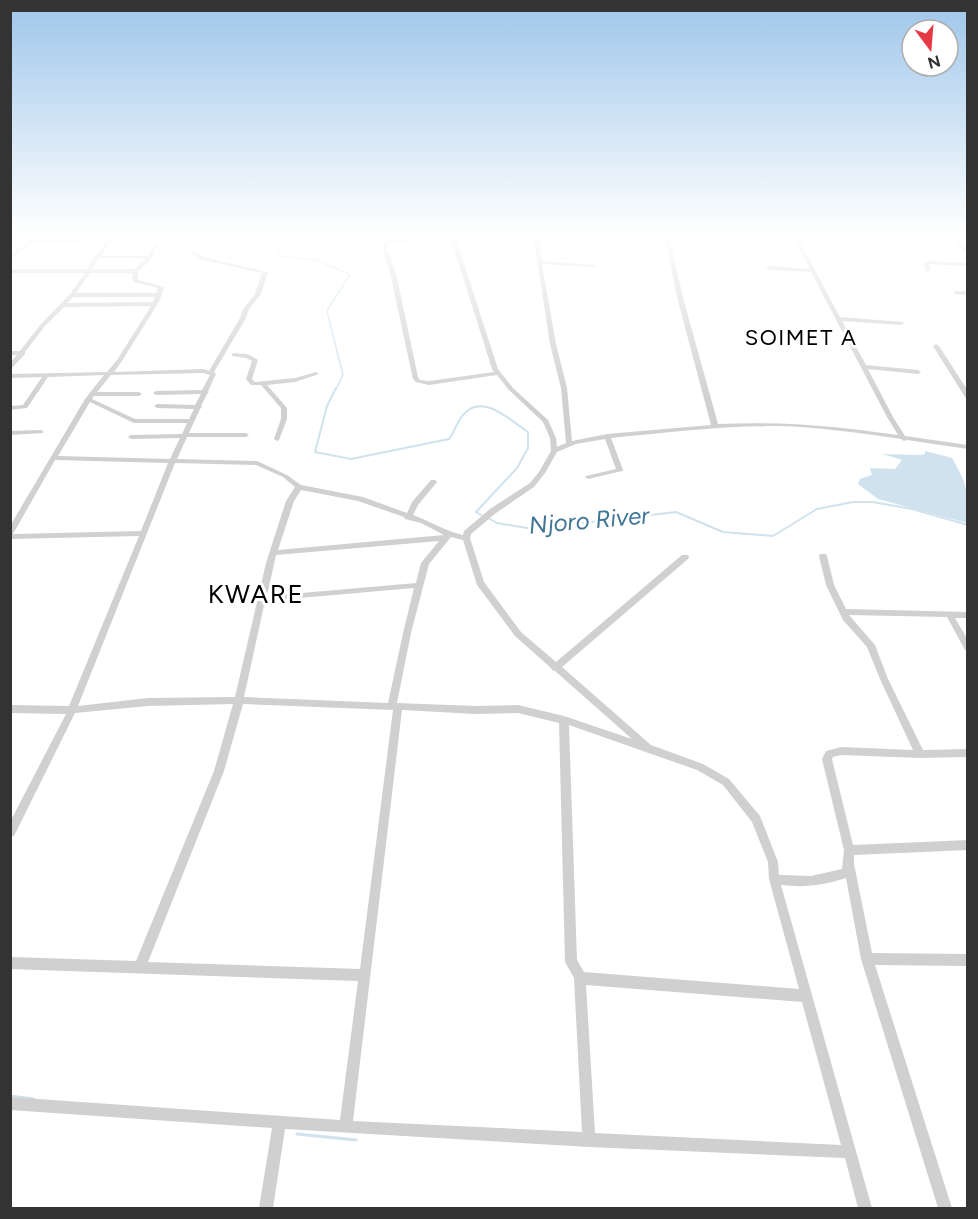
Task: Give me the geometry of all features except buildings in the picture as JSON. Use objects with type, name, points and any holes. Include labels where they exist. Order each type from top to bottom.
[{"type":"street","points":[[10,368],[75,290]]},
{"type":"street","points":[[10,533],[52,458],[90,397],[154,304],[161,290]]},
{"type":"street","points":[[10,834],[72,710],[172,462],[206,392],[212,372],[246,309],[259,290]]},
{"type":"street","points":[[397,290],[418,381],[429,383],[498,373]]},
{"type":"street","points":[[274,553],[469,534],[493,511],[532,485],[542,473],[554,451],[553,438],[546,421],[511,390],[498,373],[470,290]]},
{"type":"street","points":[[544,290],[553,344],[564,388],[569,443]]},
{"type":"street","points":[[679,290],[715,426]]},
{"type":"street","points":[[824,290],[890,417],[904,439]]},
{"type":"street","points":[[956,293],[968,293]]},
{"type":"street","points":[[72,295],[159,295]]},
{"type":"street","points":[[63,305],[154,304]]},
{"type":"street","points":[[839,319],[901,323]]},
{"type":"street","points":[[936,346],[968,397]]},
{"type":"street","points":[[218,363],[234,355],[240,347]]},
{"type":"street","points":[[10,353],[23,353]]},
{"type":"street","points":[[234,355],[255,358],[249,379],[253,384],[303,379],[316,374]]},
{"type":"street","points":[[865,367],[918,372]]},
{"type":"street","points":[[10,376],[212,372]]},
{"type":"street","points":[[10,408],[25,407],[46,376]]},
{"type":"street","points":[[263,384],[268,393],[284,408],[284,419],[277,440]]},
{"type":"street","points":[[156,393],[206,392]]},
{"type":"street","points":[[90,397],[139,393]]},
{"type":"street","points":[[90,397],[134,421],[192,421]]},
{"type":"street","points":[[158,406],[199,407]]},
{"type":"street","points":[[554,451],[569,443],[607,436],[715,426],[799,425],[968,447]]},
{"type":"street","points":[[10,433],[41,432]]},
{"type":"street","points":[[131,437],[246,435]]},
{"type":"street","points":[[588,477],[620,470],[607,436]]},
{"type":"street","points":[[52,458],[257,463],[285,476],[299,487],[360,499],[423,521],[446,536]]},
{"type":"street","points":[[408,517],[433,482]]},
{"type":"street","points":[[141,967],[219,771],[239,700],[261,599],[290,501],[299,487]]},
{"type":"street","points":[[10,537],[143,533]]},
{"type":"street","points":[[469,534],[480,583],[518,634],[651,749]]},
{"type":"street","points":[[346,1127],[395,706],[407,633],[425,563],[446,536]]},
{"type":"street","points":[[823,556],[830,585],[847,620],[871,645],[884,679],[920,754]]},
{"type":"street","points":[[555,668],[685,557]]},
{"type":"street","points":[[261,599],[420,585]]},
{"type":"street","points":[[844,612],[883,611],[968,615]]},
{"type":"street","points":[[950,615],[968,648]]},
{"type":"street","points":[[10,709],[72,710],[148,702],[239,700],[476,710],[519,709],[564,720],[700,767],[732,789],[756,819],[773,862],[774,879],[865,1209]]},
{"type":"street","points":[[564,720],[571,962],[580,976],[589,1140]]},
{"type":"street","points":[[945,1209],[867,959],[849,864],[849,850],[827,764],[829,754],[841,751],[968,753]]},
{"type":"street","points":[[849,850],[968,845]]},
{"type":"street","points":[[774,879],[790,883],[831,877],[847,873],[849,864]]},
{"type":"street","points":[[867,959],[968,960]]},
{"type":"street","points":[[10,963],[364,975]]},
{"type":"street","points":[[580,976],[598,981],[806,996]]},
{"type":"street","points":[[10,1103],[346,1127],[849,1152]]},
{"type":"street","points":[[266,1209],[279,1123]]},
{"type":"water","points":[[925,451],[952,458],[966,489],[967,523],[878,499],[858,484],[860,479],[872,475],[870,468],[895,469],[902,460],[882,454],[921,455],[925,454]]},
{"type":"waterway","name":"Njoro River","points":[[336,389],[343,375],[327,311],[340,290]]},
{"type":"waterway","name":"Njoro River","points":[[336,388],[327,406],[315,452],[351,459],[449,439],[463,415],[479,406],[496,410],[528,432],[528,448],[517,468],[476,512],[483,516]]},
{"type":"waterway","name":"Njoro River","points":[[488,518],[497,523],[533,529],[676,512],[723,532],[773,536],[817,509],[853,502],[873,502],[912,509],[968,525]]},
{"type":"waterway","points":[[10,1096],[34,1099]]},
{"type":"waterway","points":[[297,1134],[356,1140]]},
{"type":"district","name":"SOIMET A","points":[[801,337]]},
{"type":"district","name":"KWARE","points":[[256,594]]}]
